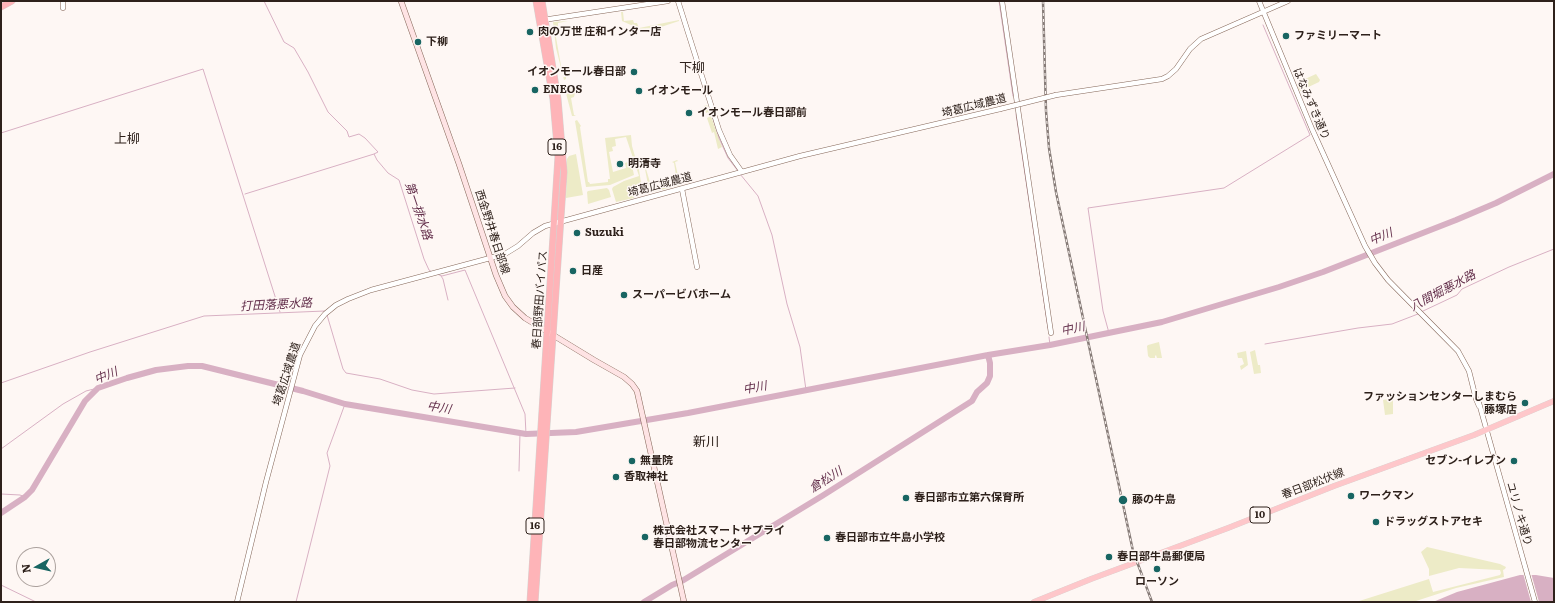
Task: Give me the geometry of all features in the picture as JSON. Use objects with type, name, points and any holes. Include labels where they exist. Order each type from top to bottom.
[{"type":"highway","points":[[1,7],[12,1]]},
{"type":"highway","name":"春日部野田バイパス","points":[[536,1],[542,20]]},
{"type":"highway","name":"春日部野田バイパス","points":[[535,602],[550,334],[558,223],[558,157],[556,120],[542,20],[542,1]]},
{"type":"highway","name":"春日部野田バイパス","points":[[530,602],[543,450]]},
{"type":"main road","name":"西金野井春日部線","points":[[401,1],[459,164],[498,282],[509,301],[525,318],[624,377],[637,391],[684,602]]},
{"type":"main road","name":"春日部松伏線","points":[[1034,602],[1091,579],[1486,430],[1554,401]]},
{"type":"street","points":[[63,1],[63,8]]},
{"type":"street","points":[[542,20],[668,1]]},
{"type":"street","points":[[678,1],[719,130],[730,155],[742,172]]},
{"type":"street","points":[[1002,1],[1051,333]]},
{"type":"street","name":"はなみずき通り","points":[[1259,1],[1312,129],[1362,241],[1375,263],[1395,287],[1445,336],[1462,357],[1472,380],[1476,400],[1480,406],[1486,430]]},
{"type":"street","name":"埼葛広域農道","points":[[238,602],[266,482],[300,354],[315,326],[325,314],[348,298],[371,290],[490,259],[510,252],[533,232],[545,226],[800,156],[1056,95],[1162,78],[1168,76],[1176,69],[1190,49],[1201,39],[1288,1]]},
{"type":"street","points":[[682,189],[697,267]]},
{"type":"street","name":"ユリノキ通り","points":[[1486,430],[1535,602]]},
{"type":"shaded area","points":[[621,12],[623,12],[624,21],[633,20],[634,23],[637,23],[639,28],[679,21],[658,28],[640,29],[622,21]]},
{"type":"shaded area","points":[[568,21],[558,23],[558,26],[554,26],[562,74],[556,48],[553,22]]},
{"type":"shaded area","points":[[1316,74],[1320,80],[1319,82],[1300,91],[1297,85]]},
{"type":"shaded area","points":[[572,85],[575,87],[574,97],[571,98],[574,115],[576,116],[572,116],[564,86]]},
{"type":"shaded area","points":[[707,105],[722,147],[718,149],[714,132],[712,133],[707,118],[709,117],[708,112],[706,113],[704,108],[704,106]]},
{"type":"shaded area","points":[[577,120],[581,126],[588,182],[590,184],[608,182],[608,179],[610,179],[605,138],[631,135],[643,195],[641,189],[635,191],[634,187],[632,187],[634,198],[616,202],[612,189],[624,181],[639,176],[626,137],[615,139],[616,146],[612,147],[613,151],[609,152],[613,172],[626,168],[625,163],[631,161],[634,175],[610,185],[586,187],[575,121]]},
{"type":"shaded area","points":[[576,154],[583,195],[566,198],[567,159],[569,156]]},
{"type":"shaded area","points":[[678,161],[675,162],[680,185],[653,192],[649,190],[645,169],[648,168],[646,169],[652,189],[656,190],[674,184],[674,182],[677,181],[674,163],[672,162]]},
{"type":"shaded area","points":[[607,188],[611,197],[588,204],[588,191]]},
{"type":"shaded area","points":[[1159,342],[1162,358],[1157,358],[1156,355],[1155,358],[1150,358],[1148,356],[1147,346]]},
{"type":"shaded area","points":[[1255,350],[1261,373],[1254,374],[1250,352]]},
{"type":"shaded area","points":[[1246,351],[1248,365],[1241,370],[1240,366],[1244,364],[1242,358],[1238,358],[1237,353]]},
{"type":"shaded area","points":[[1393,398],[1393,414],[1385,415],[1383,400]]},
{"type":"shaded area","points":[[1427,547],[1500,564],[1506,567],[1503,570],[1504,577],[1456,588],[1413,602],[1356,602],[1429,579],[1433,592],[1500,575],[1501,573],[1500,570],[1459,568],[1429,576],[1429,569],[1421,552]]},
{"type":"shaded area","points":[[1520,575],[1536,575],[1554,578],[1554,602],[1433,602],[1457,592]]},
{"type":"pier","points":[[1523,573],[1531,573],[1539,602],[1531,602]]},
{"type":"waterway","name":"第一排水路","points":[[264,1],[284,42],[294,48],[328,112],[347,131],[349,137],[359,134],[365,138],[378,152],[374,154],[377,160],[388,173],[399,180],[424,259],[429,270],[432,272]]},
{"type":"waterway","points":[[999,1],[1013,96]]},
{"type":"waterway","points":[[1109,333],[1103,311],[1088,208],[1224,188],[1310,135],[1263,25]]},
{"type":"waterway","points":[[1,133],[203,69],[280,312]]},
{"type":"waterway","points":[[1016,114],[1048,328]]},
{"type":"waterway","points":[[712,115],[719,138],[728,158],[738,171]]},
{"type":"waterway","points":[[245,194],[374,154]]},
{"type":"waterway","points":[[740,174],[758,196],[772,235],[787,304],[800,347],[806,390]]},
{"type":"waterway","name":"中川","points":[[1,513],[25,497],[32,490],[85,401],[98,388],[156,370],[188,366],[202,366],[303,391],[345,404],[526,434],[576,432],[688,413],[988,355],[1050,345],[1162,322],[1279,287],[1323,272],[1456,220],[1496,203],[1554,174]]},
{"type":"waterway","name":"八間堀悪水路","points":[[1421,312],[1457,295],[1462,289],[1509,267],[1554,249]]},
{"type":"waterway","name":"第一排水路","points":[[437,274],[442,276],[465,270],[525,414],[526,434]]},
{"type":"waterway","points":[[441,276],[448,300]]},
{"type":"waterway","name":"打田落悪水路","points":[[1,383],[90,352],[204,316],[325,311]]},
{"type":"waterway","name":"八間堀悪水路","points":[[1265,344],[1358,328],[1392,324],[1418,314]]},
{"type":"waterway","name":"打田落悪水路","points":[[327,315],[343,369],[346,373],[380,379],[412,390],[434,394],[515,388]]},
{"type":"waterway","points":[[1049,337],[1050,345]]},
{"type":"waterway","name":"倉松川","points":[[644,602],[672,585],[682,581],[822,496],[972,401],[977,392],[987,383],[990,376],[990,363],[988,355]]},
{"type":"waterway","points":[[1,449],[63,404],[86,391],[98,388]]},
{"type":"waterway","points":[[296,602],[330,466],[327,453],[345,404]]},
{"type":"waterway","points":[[519,471],[520,433]]},
{"type":"waterway","name":"打田落悪水路","points":[[1,494],[20,495],[25,497]]},
{"type":"waterway","points":[[1,585],[36,602]]},
{"type":"railway","points":[[1043,1],[1046,111],[1049,148],[1056,192],[1133,551],[1152,602]]},
{"type":"place","name":"肉の万世 庄和インター店","points":[[530,32]]},
{"type":"place","name":"ファミリーマート","points":[[1286,36]]},
{"type":"place","name":"下柳","points":[[418,42]]},
{"type":"place","name":"イオンモール春日部","points":[[634,72]]},
{"type":"place","name":"ENEOS","points":[[535,90]]},
{"type":"place","name":"イオンモール","points":[[639,91]]},
{"type":"place","name":"イオンモール春日部前","points":[[689,113]]},
{"type":"place","name":"明清寺","points":[[620,164]]},
{"type":"place","name":"Suzuki","points":[[577,233]]},
{"type":"place","name":"日産","points":[[573,271]]},
{"type":"place","name":"スーパービバホーム","points":[[624,295]]},
{"type":"place","name":"ファッションセンターしまむら 藤塚店","points":[[1525,403]]},
{"type":"place","name":"無量院","points":[[632,461]]},
{"type":"place","name":"セブン-イレブン","points":[[1514,461]]},
{"type":"place","name":"香取神社","points":[[616,477]]},
{"type":"place","name":"ワークマン","points":[[1351,496]]},
{"type":"place","name":"春日部市立第六保育所","points":[[906,498]]},
{"type":"place","name":"藤の牛島","points":[[1123,500]]},
{"type":"place","name":"ドラッグストアセキ","points":[[1376,522]]},
{"type":"place","name":"株式会社スマートサプライ 春日部物流センター","points":[[645,537]]},
{"type":"place","name":"春日部市立牛島小学校","points":[[827,538]]},
{"type":"place","name":"春日部牛島郵便局","points":[[1109,557]]},
{"type":"place","name":"ローソン","points":[[1157,569]]},
{"type":"district","name":"下柳","points":[[692,68]]},
{"type":"district","name":"上柳","points":[[127,139]]},
{"type":"district","name":"新川","points":[[706,442]]}]
